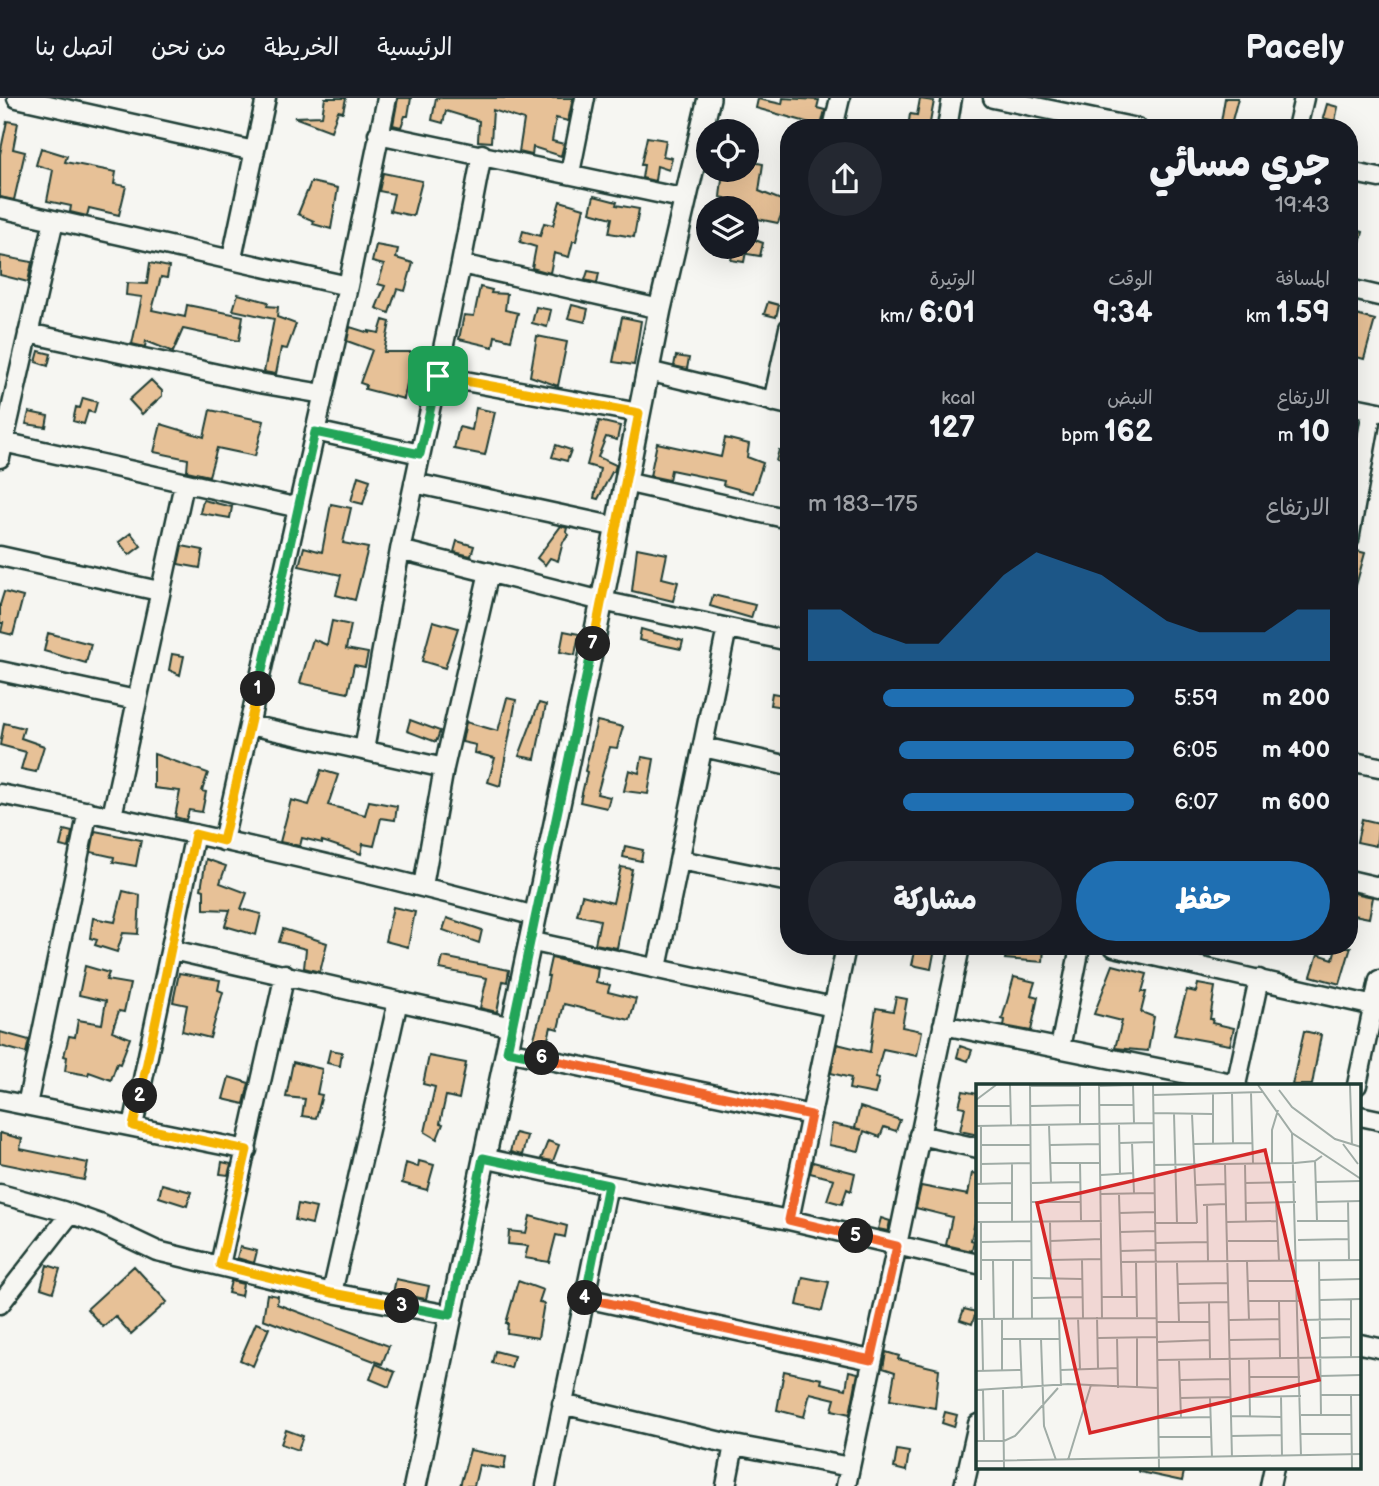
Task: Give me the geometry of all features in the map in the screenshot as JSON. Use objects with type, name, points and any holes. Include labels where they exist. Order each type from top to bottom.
[{"type":"street","points":[[17,98],[254,151]]},
{"type":"street","points":[[232,258],[266,98]]},
{"type":"street","points":[[223,841],[299,508],[387,98]]},
{"type":"street","points":[[570,173],[584,98]]},
{"type":"street","points":[[415,1486],[602,601],[660,309],[709,98]]},
{"type":"street","points":[[835,119],[840,98]]},
{"type":"street","points":[[948,119],[952,98]]},
{"type":"street","points":[[993,98],[1093,119]]},
{"type":"street","points":[[1299,119],[1304,98]]},
{"type":"street","points":[[379,134],[685,199]]},
{"type":"street","points":[[364,750],[400,550],[482,154]]},
{"type":"street","points":[[1358,174],[1379,178]]},
{"type":"street","points":[[0,208],[348,286]]},
{"type":"street","points":[[54,220],[2,450],[299,508]]},
{"type":"street","points":[[461,264],[660,309]]},
{"type":"street","points":[[1358,291],[1379,296]]},
{"type":"street","points":[[28,333],[259,383],[323,394]]},
{"type":"street","points":[[648,371],[780,403]]},
{"type":"street","points":[[438,376],[639,413]]},
{"type":"street","points":[[1358,408],[1376,412],[1358,490]]},
{"type":"street","points":[[315,432],[420,454]]},
{"type":"street","points":[[625,482],[780,517]]},
{"type":"street","points":[[414,483],[617,527]]},
{"type":"street","points":[[112,816],[184,484]]},
{"type":"street","points":[[400,550],[602,601],[780,639]]},
{"type":"street","points":[[0,556],[159,591]]},
{"type":"street","points":[[423,886],[444,768],[489,572]]},
{"type":"street","points":[[657,968],[727,628]]},
{"type":"street","points":[[0,671],[136,700]]},
{"type":"street","points":[[250,725],[444,768]]},
{"type":"street","points":[[703,747],[780,764]]},
{"type":"street","points":[[1358,763],[1379,768]]},
{"type":"street","points":[[0,794],[195,834],[423,886],[535,916]]},
{"type":"street","points":[[27,1105],[88,811]]},
{"type":"street","points":[[133,1126],[195,834]]},
{"type":"street","points":[[680,860],[780,880]]},
{"type":"street","points":[[1358,882],[1379,887]]},
{"type":"street","points":[[529,941],[833,1007]]},
{"type":"street","points":[[172,950],[512,1027]]},
{"type":"street","points":[[789,1220],[844,955]]},
{"type":"street","points":[[846,1486],[958,955]]},
{"type":"street","points":[[1060,1048],[1078,955]]},
{"type":"street","points":[[1150,955],[1374,1006]]},
{"type":"street","points":[[220,1265],[285,974]]},
{"type":"street","points":[[1236,1084],[1259,979]]},
{"type":"street","points":[[1357,1084],[1379,979]]},
{"type":"street","points":[[332,1293],[398,1001]]},
{"type":"street","points":[[943,1025],[1231,1084]]},
{"type":"street","points":[[507,1051],[811,1115]]},
{"type":"street","points":[[0,1100],[247,1150]]},
{"type":"street","points":[[919,1135],[976,1148]]},
{"type":"street","points":[[483,1158],[789,1220],[976,1264]]},
{"type":"street","points":[[546,1486],[608,1185]]},
{"type":"street","points":[[0,1194],[100,1224],[157,1251],[332,1293],[450,1315]]},
{"type":"street","points":[[0,1304],[70,1214]]},
{"type":"street","points":[[585,1298],[871,1360]]},
{"type":"street","points":[[562,1404],[734,1445],[850,1467]]},
{"type":"street","points":[[964,1486],[976,1433]]},
{"type":"street","points":[[726,1486],[734,1445]]},
{"type":"street","points":[[1270,1486],[1274,1468]]},
{"type":"building","points":[[325,98],[346,98],[343,112],[338,111],[331,131],[294,117],[322,116]]},
{"type":"building","points":[[398,98],[411,98],[408,116],[405,116],[401,127],[393,125]]},
{"type":"building","points":[[436,98],[573,98],[568,121],[556,118],[552,141],[564,144],[561,156],[533,147],[532,155],[519,152],[524,120],[493,110],[491,142],[478,141],[479,121],[446,111],[443,123],[432,120]]},
{"type":"building","points":[[783,98],[819,100],[817,108],[825,110],[823,119],[796,119],[756,108],[758,99],[782,104]]},
{"type":"building","points":[[1225,98],[1238,98],[1232,119],[1222,119]]},
{"type":"building","points":[[920,99],[934,101],[931,119],[909,119],[910,114],[917,115]]},
{"type":"building","points":[[1327,104],[1338,107],[1335,119],[1323,118]]},
{"type":"building","points":[[7,121],[18,123],[13,149],[25,152],[14,200],[0,197],[0,154]]},
{"type":"building","points":[[647,137],[666,140],[663,156],[672,158],[669,170],[657,166],[655,181],[642,178],[644,165],[641,165]]},
{"type":"building","points":[[41,148],[67,156],[65,162],[116,172],[114,184],[126,186],[119,215],[89,208],[87,216],[70,212],[71,206],[47,201],[53,170],[36,165]]},
{"type":"building","points":[[759,163],[763,164],[759,191],[780,200],[778,223],[759,219],[759,196],[720,196],[722,182],[759,182]]},
{"type":"building","points":[[383,173],[422,181],[413,216],[390,211],[394,194],[379,191]]},
{"type":"building","points":[[311,182],[338,188],[331,229],[313,224],[314,221],[298,214]]},
{"type":"building","points":[[594,196],[617,202],[616,205],[639,209],[634,237],[609,233],[612,218],[590,212]]},
{"type":"building","points":[[560,201],[584,208],[569,257],[554,253],[550,273],[532,268],[536,247],[520,242],[523,231],[540,236],[544,223],[553,225]]},
{"type":"building","points":[[1358,231],[1363,232],[1358,251]]},
{"type":"building","points":[[759,242],[763,243],[759,256]]},
{"type":"building","points":[[376,245],[398,249],[396,258],[413,263],[405,291],[397,289],[389,313],[376,308],[385,286],[378,284],[384,265],[372,262]]},
{"type":"building","points":[[0,256],[32,262],[28,282],[0,275]]},
{"type":"building","points":[[150,263],[169,267],[167,278],[161,277],[152,310],[185,317],[187,305],[243,316],[239,341],[183,329],[173,352],[146,341],[145,347],[132,344],[142,297],[126,295],[127,283],[147,284]]},
{"type":"building","points":[[588,271],[599,273],[597,283],[585,280]]},
{"type":"building","points":[[480,287],[492,290],[491,293],[507,294],[505,310],[518,313],[511,340],[495,336],[493,347],[459,339],[464,315],[474,316]]},
{"type":"building","points":[[238,294],[268,302],[267,306],[278,307],[277,317],[296,324],[287,349],[281,348],[276,374],[264,372],[274,319],[233,310]]},
{"type":"building","points":[[768,302],[779,305],[776,317],[764,314]]},
{"type":"building","points":[[572,305],[588,309],[585,322],[568,318]]},
{"type":"building","points":[[536,307],[551,310],[547,327],[532,323]]},
{"type":"building","points":[[1358,316],[1375,320],[1364,359],[1358,357]]},
{"type":"building","points":[[622,317],[641,321],[634,365],[613,362]]},
{"type":"building","points":[[383,320],[390,322],[384,352],[413,352],[404,399],[365,389],[366,385],[360,383],[372,350],[347,341],[350,327],[379,333]]},
{"type":"building","points":[[537,336],[567,342],[558,386],[530,376]]},
{"type":"building","points":[[39,351],[51,354],[48,366],[36,362]]},
{"type":"building","points":[[676,356],[689,358],[687,369],[674,366]]},
{"type":"building","points":[[151,380],[162,391],[162,396],[142,414],[129,400]]},
{"type":"building","points":[[83,398],[97,402],[94,413],[88,411],[84,424],[73,421],[76,407],[80,408]]},
{"type":"building","points":[[476,408],[495,412],[485,455],[454,449],[459,427],[472,430]]},
{"type":"building","points":[[210,410],[264,421],[255,456],[217,448],[209,476],[187,471],[188,459],[154,452],[161,424],[204,437]]},
{"type":"building","points":[[29,412],[48,416],[46,427],[26,424]]},
{"type":"building","points":[[599,421],[620,426],[617,440],[606,437],[598,457],[616,465],[598,499],[594,498],[600,469],[587,465]]},
{"type":"building","points":[[725,438],[749,444],[747,457],[763,463],[753,493],[723,485],[724,481],[671,470],[669,480],[650,476],[657,443],[721,457]]},
{"type":"building","points":[[556,445],[571,450],[567,461],[552,457]]},
{"type":"building","points":[[358,476],[370,480],[363,504],[351,501]]},
{"type":"building","points":[[203,500],[232,507],[230,518],[200,513]]},
{"type":"building","points":[[331,504],[351,508],[343,543],[368,548],[355,600],[336,595],[341,575],[299,566],[304,547],[322,552]]},
{"type":"building","points":[[561,526],[567,528],[569,535],[563,542],[558,561],[550,558],[545,565],[537,558]]},
{"type":"building","points":[[131,533],[141,546],[129,555],[119,542]]},
{"type":"building","points":[[457,541],[474,546],[471,556],[454,552]]},
{"type":"building","points":[[182,546],[203,550],[200,568],[178,564]]},
{"type":"building","points":[[637,548],[667,554],[662,578],[678,582],[673,601],[632,591]]},
{"type":"building","points":[[1358,551],[1365,553],[1358,578]]},
{"type":"building","points":[[4,592],[23,597],[13,635],[1,632],[3,623],[0,623],[0,605]]},
{"type":"building","points":[[713,595],[755,605],[751,618],[710,606]]},
{"type":"building","points":[[332,621],[351,625],[346,649],[368,653],[365,667],[354,665],[348,693],[300,683],[313,639],[327,645]]},
{"type":"building","points":[[433,621],[458,628],[445,668],[422,661]]},
{"type":"building","points":[[641,629],[683,641],[681,649],[639,640]]},
{"type":"building","points":[[564,631],[579,634],[575,655],[560,652]]},
{"type":"building","points":[[48,633],[91,644],[86,663],[44,651]]},
{"type":"building","points":[[172,654],[184,656],[180,675],[169,670]]},
{"type":"building","points":[[772,693],[780,694],[780,707],[770,705]]},
{"type":"building","points":[[507,698],[516,700],[500,786],[488,782],[495,758],[475,753],[476,745],[462,742],[466,722],[498,731]]},
{"type":"building","points":[[539,703],[546,705],[535,759],[519,756]]},
{"type":"building","points":[[410,720],[440,731],[436,742],[407,731]]},
{"type":"building","points":[[597,721],[623,727],[617,748],[610,747],[597,794],[610,797],[607,808],[580,802]]},
{"type":"building","points":[[4,723],[24,728],[21,738],[44,746],[36,772],[21,769],[26,752],[0,745]]},
{"type":"building","points":[[154,754],[208,773],[202,791],[206,792],[202,812],[189,810],[186,820],[175,817],[180,791],[154,788]]},
{"type":"building","points":[[642,757],[654,759],[648,794],[624,791],[629,770],[639,773]]},
{"type":"building","points":[[321,770],[338,775],[328,805],[365,815],[369,801],[397,806],[395,820],[381,818],[374,846],[363,844],[361,854],[322,841],[302,838],[300,846],[280,842],[291,800],[309,805]]},
{"type":"building","points":[[1362,819],[1379,823],[1376,846],[1358,842]]},
{"type":"building","points":[[64,830],[72,832],[69,848],[60,846]]},
{"type":"building","points":[[95,831],[141,840],[136,866],[113,862],[114,857],[91,852]]},
{"type":"building","points":[[625,846],[643,850],[641,861],[623,857]]},
{"type":"building","points":[[206,859],[226,866],[220,883],[247,893],[241,909],[261,914],[256,935],[225,926],[230,910],[204,909],[204,890],[201,889]]},
{"type":"building","points":[[621,867],[632,869],[617,948],[595,944],[600,920],[577,915],[582,895],[613,903]]},
{"type":"building","points":[[123,891],[140,895],[138,934],[123,933],[117,952],[95,945],[97,940],[90,938],[93,918],[115,922]]},
{"type":"building","points":[[1358,894],[1373,897],[1369,918],[1358,916]]},
{"type":"building","points":[[393,907],[415,912],[408,947],[385,941]]},
{"type":"building","points":[[447,918],[482,930],[479,943],[443,930]]},
{"type":"building","points":[[283,929],[327,943],[320,972],[304,968],[306,949],[279,942]]},
{"type":"building","points":[[914,955],[934,955],[931,969],[912,965]]},
{"type":"building","points":[[1006,955],[1043,955],[1043,962],[1005,959]]},
{"type":"building","points":[[1318,955],[1333,959],[1334,955],[1349,955],[1340,984],[1311,976]]},
{"type":"building","points":[[443,957],[509,970],[507,982],[503,981],[497,1012],[480,1008],[487,978],[440,969]]},
{"type":"building","points":[[551,958],[598,968],[596,982],[610,985],[608,992],[636,999],[630,1020],[564,1004],[558,1029],[551,1027],[546,1047],[532,1045],[543,1006]]},
{"type":"building","points":[[1113,965],[1147,974],[1142,992],[1146,992],[1141,1012],[1154,1017],[1148,1051],[1115,1048],[1122,1021],[1094,1014]]},
{"type":"building","points":[[85,966],[109,973],[106,980],[130,984],[124,1012],[119,1011],[112,1031],[130,1038],[111,1080],[89,1072],[88,1075],[65,1071],[67,1057],[64,1056],[69,1036],[75,1037],[78,1020],[102,1024],[106,1001],[79,995]]},
{"type":"building","points":[[179,973],[220,980],[218,990],[223,992],[210,1038],[182,1031],[187,1005],[173,1002]]},
{"type":"building","points":[[1014,977],[1035,982],[1031,995],[1038,997],[1031,1031],[1004,1026],[1005,1020],[1002,1019]]},
{"type":"building","points":[[1198,984],[1215,987],[1210,1019],[1213,1019],[1212,1023],[1234,1028],[1230,1045],[1174,1035],[1187,990],[1196,992]]},
{"type":"building","points":[[896,997],[907,999],[902,1027],[922,1031],[917,1056],[883,1049],[875,1078],[879,1079],[875,1094],[849,1089],[851,1078],[831,1073],[837,1044],[870,1052],[876,1008],[893,1011]]},
{"type":"building","points":[[1304,1031],[1321,1035],[1312,1084],[1292,1084]]},
{"type":"building","points":[[0,1032],[29,1040],[26,1053],[0,1046]]},
{"type":"building","points":[[960,1046],[972,1050],[968,1061],[957,1057]]},
{"type":"building","points":[[330,1050],[342,1052],[340,1066],[327,1063]]},
{"type":"building","points":[[429,1056],[466,1063],[459,1099],[446,1096],[440,1123],[443,1124],[437,1139],[425,1132],[435,1087],[423,1084]]},
{"type":"building","points":[[293,1062],[322,1069],[317,1094],[322,1095],[316,1118],[302,1116],[305,1099],[286,1097]]},
{"type":"building","points":[[229,1077],[249,1083],[244,1104],[223,1099]]},
{"type":"building","points":[[963,1091],[976,1094],[976,1135],[960,1131],[965,1107],[959,1106]]},
{"type":"building","points":[[860,1107],[900,1120],[896,1131],[884,1127],[880,1137],[864,1131],[859,1151],[829,1145],[832,1124],[862,1130],[855,1128]]},
{"type":"building","points":[[0,1133],[22,1139],[20,1149],[88,1163],[84,1180],[0,1163]]},
{"type":"building","points":[[515,1133],[527,1136],[522,1155],[510,1152]]},
{"type":"building","points":[[548,1141],[559,1145],[553,1161],[541,1159]]},
{"type":"building","points":[[419,1161],[434,1165],[427,1190],[402,1183],[406,1163],[418,1167]]},
{"type":"building","points":[[222,1162],[231,1164],[228,1175],[220,1174]]},
{"type":"building","points":[[813,1162],[855,1173],[851,1191],[847,1189],[842,1204],[827,1200],[834,1179],[810,1173]]},
{"type":"building","points":[[972,1173],[976,1174],[976,1218],[971,1240],[974,1241],[972,1251],[946,1245],[952,1217],[916,1208],[921,1186],[968,1195]]},
{"type":"building","points":[[162,1184],[191,1192],[187,1206],[159,1197]]},
{"type":"building","points":[[298,1204],[316,1208],[312,1224],[295,1220]]},
{"type":"building","points":[[530,1216],[567,1226],[565,1237],[556,1235],[549,1262],[525,1258],[528,1246],[508,1244],[509,1231],[526,1233]]},
{"type":"building","points":[[881,1218],[890,1221],[888,1231],[878,1229]]},
{"type":"building","points":[[240,1247],[257,1251],[254,1263],[237,1258]]},
{"type":"building","points":[[47,1265],[60,1269],[53,1292],[41,1288]]},
{"type":"building","points":[[134,1266],[167,1302],[131,1334],[115,1316],[103,1327],[87,1309]]},
{"type":"building","points":[[803,1277],[829,1282],[822,1311],[797,1305]]},
{"type":"building","points":[[396,1279],[429,1286],[426,1299],[393,1293]]},
{"type":"building","points":[[231,1281],[243,1284],[241,1296],[228,1293]]},
{"type":"building","points":[[518,1281],[543,1290],[539,1302],[544,1303],[538,1338],[507,1333],[506,1323]]},
{"type":"building","points":[[267,1294],[278,1296],[277,1304],[389,1346],[382,1364],[263,1319]]},
{"type":"building","points":[[964,1309],[976,1312],[972,1324],[960,1320]]},
{"type":"building","points":[[256,1323],[269,1328],[253,1366],[240,1360]]},
{"type":"building","points":[[495,1351],[514,1356],[511,1368],[492,1363]]},
{"type":"building","points":[[886,1352],[899,1356],[898,1359],[939,1369],[935,1408],[890,1400],[895,1372],[883,1368]]},
{"type":"building","points":[[376,1364],[395,1372],[389,1387],[370,1379]]},
{"type":"building","points":[[784,1371],[822,1379],[821,1383],[846,1389],[849,1371],[858,1373],[850,1414],[832,1410],[835,1399],[810,1393],[804,1417],[777,1410]]},
{"type":"building","points":[[945,1412],[957,1415],[954,1427],[942,1423]]},
{"type":"building","points":[[286,1430],[303,1436],[298,1450],[281,1444]]},
{"type":"building","points":[[470,1450],[506,1457],[504,1469],[479,1465],[474,1486],[460,1486]]},
{"type":"building","points":[[897,1450],[909,1452],[906,1471],[894,1468]]},
{"type":"building","points":[[1138,1468],[1185,1468],[1182,1481],[1138,1471]]},
{"type":"route","points":[[438,376],[639,413],[507,1051],[811,1115],[789,1220],[897,1246],[871,1360],[585,1298],[608,1185],[483,1158],[450,1315],[332,1293],[220,1265],[247,1150],[133,1126],[195,834],[223,841],[315,432],[420,454],[438,376]]}]
